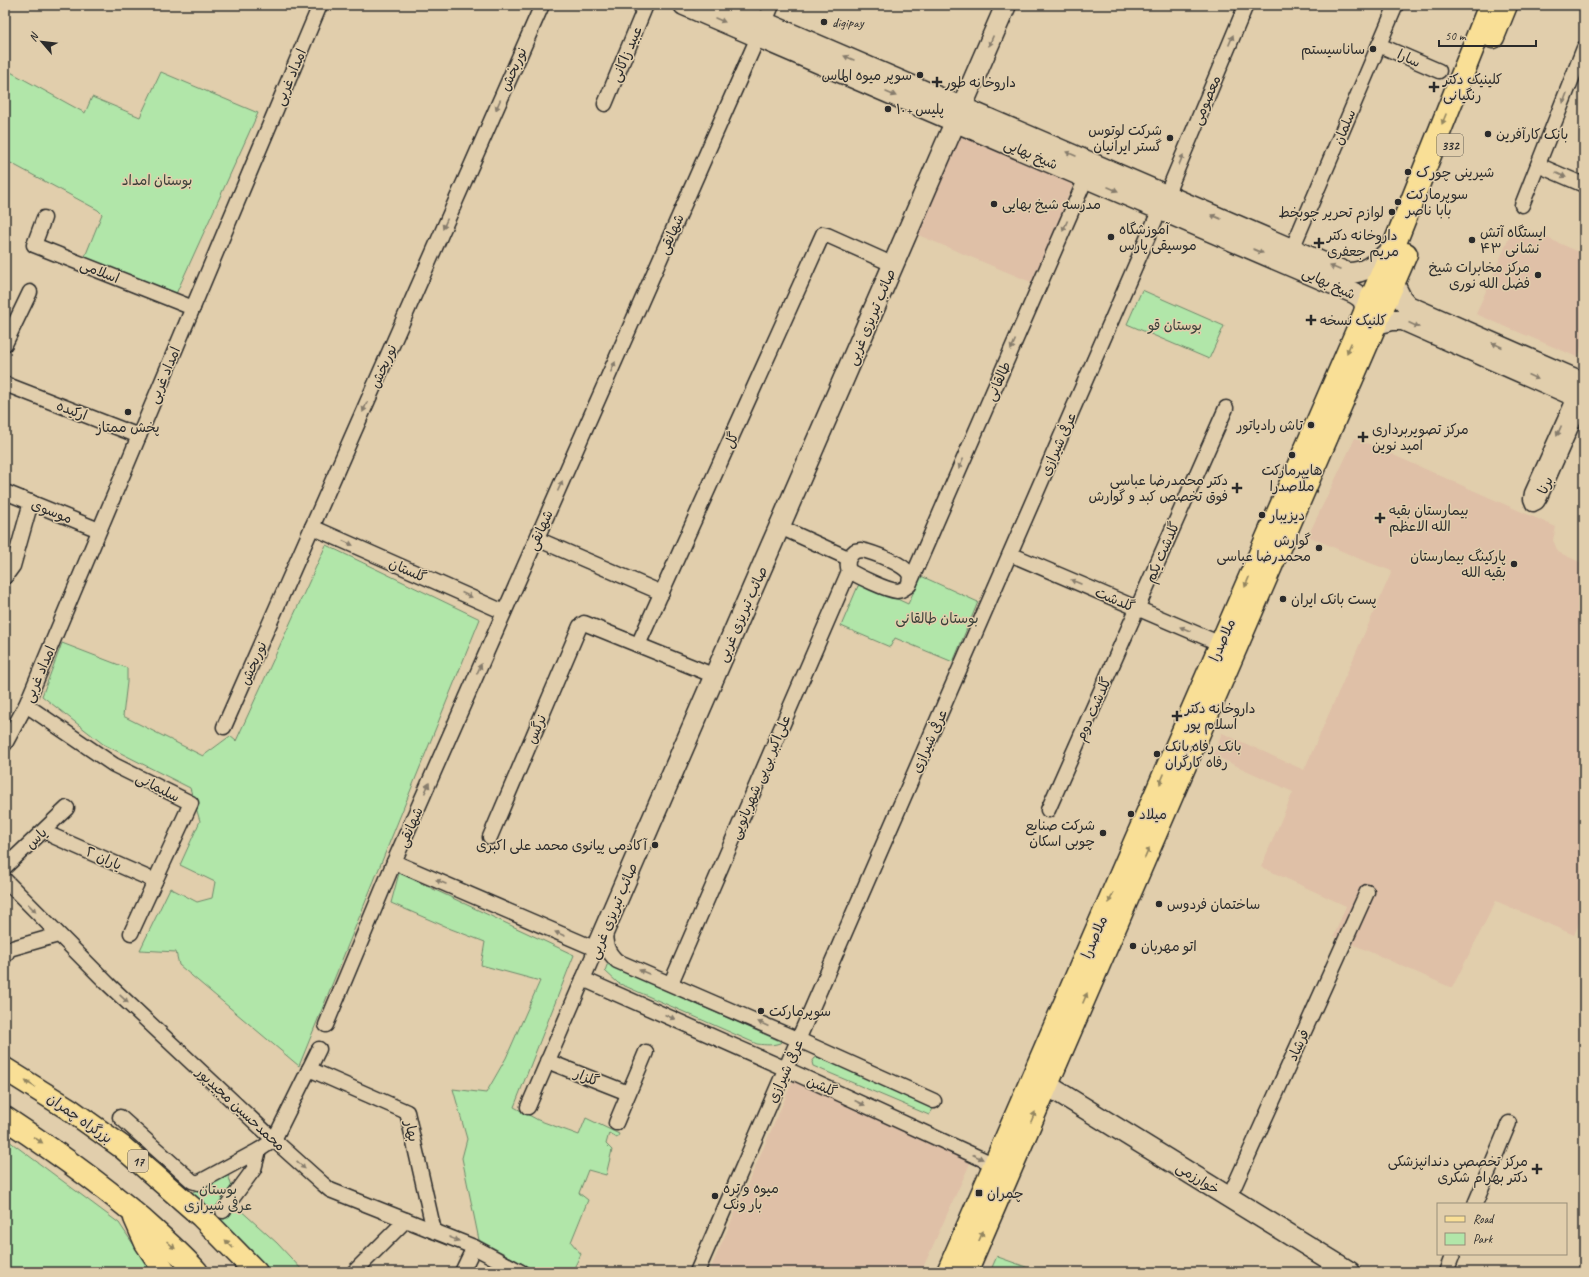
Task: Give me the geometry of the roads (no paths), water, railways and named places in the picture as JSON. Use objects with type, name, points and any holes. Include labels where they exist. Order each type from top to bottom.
[{"type":"main road","name":"شیخ بهایی","points":[[684,5],[765,21]]},
{"type":"main road","name":"شیخ بهایی","points":[[724,5],[765,21],[959,114],[1086,178],[1163,202]]},
{"type":"main road","name":"صائب تبریزی غربی","points":[[596,949],[1006,5]]},
{"type":"main road","name":"ملاصدرا","points":[[966,1272],[1377,319],[1393,248],[1490,5]]},
{"type":"main road","name":"ملاصدرا","points":[[948,1272],[1221,644],[1377,319],[1397,291],[1506,5]]},
{"type":"main road","name":"شیخ بهایی","points":[[959,114],[1234,233],[1356,294],[1364,301],[1377,319]]},
{"type":"main road","name":"شیخ بهایی","points":[[1234,233],[1292,249],[1347,273],[1355,273],[1365,270],[1376,263],[1393,248]]},
{"type":"main road","points":[[1356,294],[1365,270]]},
{"type":"main road","points":[[1397,291],[1408,306],[1582,390]]},
{"type":"main road","points":[[1377,319],[1404,320],[1582,390]]},
{"type":"main road","name":"بزرگراه چمران","points":[[5,1069],[69,1109],[122,1147],[201,1216],[256,1272]]},
{"type":"main road","name":"خوارزمی","points":[[1047,1085],[1350,1272]]},
{"type":"main road","points":[[5,1118],[62,1156],[131,1210],[185,1259],[197,1272]]},
{"type":"main road","points":[[131,1210],[146,1243],[164,1272]]},
{"type":"street","name":"امداد غربی","points":[[5,744],[26,705],[320,5]]},
{"type":"street","name":"نوربخش","points":[[224,727],[542,5]]},
{"type":"street","name":"عبید زاکانی","points":[[605,104],[646,5]]},
{"type":"street","name":"معصومی","points":[[1163,202],[1246,5]]},
{"type":"street","name":"سلمان","points":[[1292,249],[1396,5]]},
{"type":"street","name":"شهانقی","points":[[326,1025],[394,862],[765,21]]},
{"type":"street","name":"سارا","points":[[1379,45],[1439,71]]},
{"type":"street","points":[[1522,205],[1584,48]]},
{"type":"street","points":[[1538,165],[1584,185]]},
{"type":"street","name":"طالقانی","points":[[909,585],[1086,178]]},
{"type":"street","name":"عرفی شیرازی","points":[[697,1272],[1163,202]]},
{"type":"street","name":"اسلامی","points":[[44,218],[34,245],[193,308]]},
{"type":"street","name":"گل","points":[[638,645],[823,234],[894,265]]},
{"type":"street","points":[[5,344],[30,292]]},
{"type":"street","name":"ارکیده","points":[[5,384],[139,436]]},
{"type":"street","name":"برنا","points":[[1582,390],[1579,409],[1540,497],[1537,502],[1533,504],[1531,499],[1532,493],[1571,406],[1582,390]]},
{"type":"street","name":"گلدشت یکم","points":[[1138,609],[1226,408]]},
{"type":"street","name":"موسوی","points":[[5,492],[100,530]]},
{"type":"street","points":[[5,577],[12,566],[31,502]]},
{"type":"street","points":[[780,527],[849,564],[881,585],[897,591],[902,590],[909,585],[910,575],[906,570],[868,551],[855,550],[849,564]]},
{"type":"street","name":"گلستان","points":[[312,528],[504,612]]},
{"type":"street","points":[[537,539],[662,593]]},
{"type":"street","name":"گلدشت","points":[[1010,554],[1221,644]]},
{"type":"street","name":"علی‌اکبر بی‌بی شهربانویی","points":[[671,983],[849,564]]},
{"type":"street","name":"گلدشت دوم","points":[[1048,810],[1138,609]]},
{"type":"street","name":"نرگس","points":[[490,837],[580,626],[584,623],[638,645]]},
{"type":"street","points":[[638,645],[715,676]]},
{"type":"street","name":"سلیمانی","points":[[26,705],[114,765],[191,803],[131,933]]},
{"type":"street","name":"یاس","points":[[5,867],[67,808]]},
{"type":"street","name":"یاران ٢","points":[[53,836],[155,881]]},
{"type":"street","points":[[394,862],[596,949]]},
{"type":"street","name":"محمدحسین مجیدپور","points":[[5,880],[109,985],[274,1140],[330,1190],[474,1247],[521,1272]]},
{"type":"street","name":"فرشاد","points":[[1229,1198],[1367,892]]},
{"type":"street","points":[[605,929],[606,948],[610,955],[618,960],[934,1101]]},
{"type":"street","points":[[5,956],[9,949],[58,935]]},
{"type":"street","name":"صائب تبریزی غربی","points":[[528,1106],[596,949]]},
{"type":"street","name":"گلشن","points":[[583,979],[786,1069],[995,1165]]},
{"type":"street","points":[[120,1117],[192,1181],[198,1183],[259,1150],[274,1140],[319,1049]]},
{"type":"street","points":[[616,1124],[646,1052]]},
{"type":"street","name":"گلزار","points":[[547,1061],[628,1093]]},
{"type":"street","name":"بهار","points":[[308,1069],[408,1112],[434,1231]]},
{"type":"street","points":[[1475,1203],[1509,1124]]},
{"type":"street","points":[[223,1211],[254,1169],[259,1150]]},
{"type":"street","points":[[354,1272],[406,1220]]},
{"type":"street","points":[[462,1272],[474,1247]]},
{"type":"street","points":[[1446,1272],[1453,1255]]},
{"type":"place","name":"digipay","points":[[824,22]]},
{"type":"place","name":"ساناسیستم","points":[[1373,49]]},
{"type":"place","name":"سوپر میوه الماس","points":[[920,75]]},
{"type":"place","name":"داروخانه طور","points":[[937,82]]},
{"type":"place","name":"کلینیک دکتر رنگیانی","points":[[1434,87]]},
{"type":"place","name":"پلیس +۱۰","points":[[888,109]]},
{"type":"place","name":"بانک کارآفرین","points":[[1488,134]]},
{"type":"place","name":"شرکت لوتوس گستر ایرانیان","points":[[1170,138]]},
{"type":"place","name":"شیرینی چورک","points":[[1408,172]]},
{"type":"place","name":"سوپرمارکت بابا ناصر","points":[[1398,202]]},
{"type":"place","name":"مدرسه شیخ بهایی","points":[[994,204]]},
{"type":"place","name":"لوازم تحریر چوبخط","points":[[1392,212]]},
{"type":"place","name":"آموزشگاه موسیقی پارس","points":[[1111,237]]},
{"type":"place","name":"ایستگاه آتش نشانی ۴۳","points":[[1472,240]]},
{"type":"place","name":"داروخانه دکتر مریم جعفری","points":[[1319,243]]},
{"type":"place","name":"مرکز مخابرات شیخ فضل الله نوری","points":[[1538,275]]},
{"type":"place","name":"کلنیک نسخه","points":[[1311,320]]},
{"type":"place","name":"پخش ممتاز","points":[[128,412]]},
{"type":"place","name":"تاش رادیاتور","points":[[1311,425]]},
{"type":"place","name":"مرکز تصویربرداری امید نوین","points":[[1363,437]]},
{"type":"place","name":"هایپرمارکت ملاصدرا","points":[[1292,455]]},
{"type":"place","name":"دکتر محمدرضا عباسی فوق تخصص کبد و گوارش","points":[[1237,488]]},
{"type":"place","name":"دیزیبار","points":[[1262,515]]},
{"type":"place","name":"بیمارستان بقیه الله الاعظم","points":[[1380,518]]},
{"type":"place","name":"گوارش محمدرضا عباسی","points":[[1319,548]]},
{"type":"place","name":"پارکینگ بیمارستان بقیه الله","points":[[1514,564]]},
{"type":"place","name":"پست بانک ایران","points":[[1283,599]]},
{"type":"place","name":"داروخانه دکتر اسلام پور","points":[[1177,716]]},
{"type":"place","name":"بانک رفاه;بانک رفاه کارگران","points":[[1157,754]]},
{"type":"place","name":"میلاد","points":[[1131,814]]},
{"type":"place","name":"شرکت صنایع چوبی اسکان","points":[[1103,833]]},
{"type":"place","name":"آکادمی پیانوی محمد علی‌ اکبری","points":[[655,845]]},
{"type":"place","name":"ساختمان فردوس","points":[[1159,904]]},
{"type":"place","name":"اتو مهربان","points":[[1133,946]]},
{"type":"place","name":"سوپرمارکت","points":[[761,1011]]},
{"type":"place","name":"مرکز تخصصی دندانپزشکی دکتر بهرام شکری","points":[[1537,1169]]},
{"type":"place","name":"چمران","points":[[979,1193]]},
{"type":"place","name":"میوه و تره بار ونک","points":[[715,1196]]},
{"type":"park label","name":"بوستان امداد","points":[[157,180]]},
{"type":"park label","name":"بوستان قو","points":[[1175,325]]},
{"type":"park label","name":"بوستان طالقانی","points":[[937,618]]},
{"type":"park label","name":"بوستان عرفی شیرازی","points":[[218,1198]]}]
